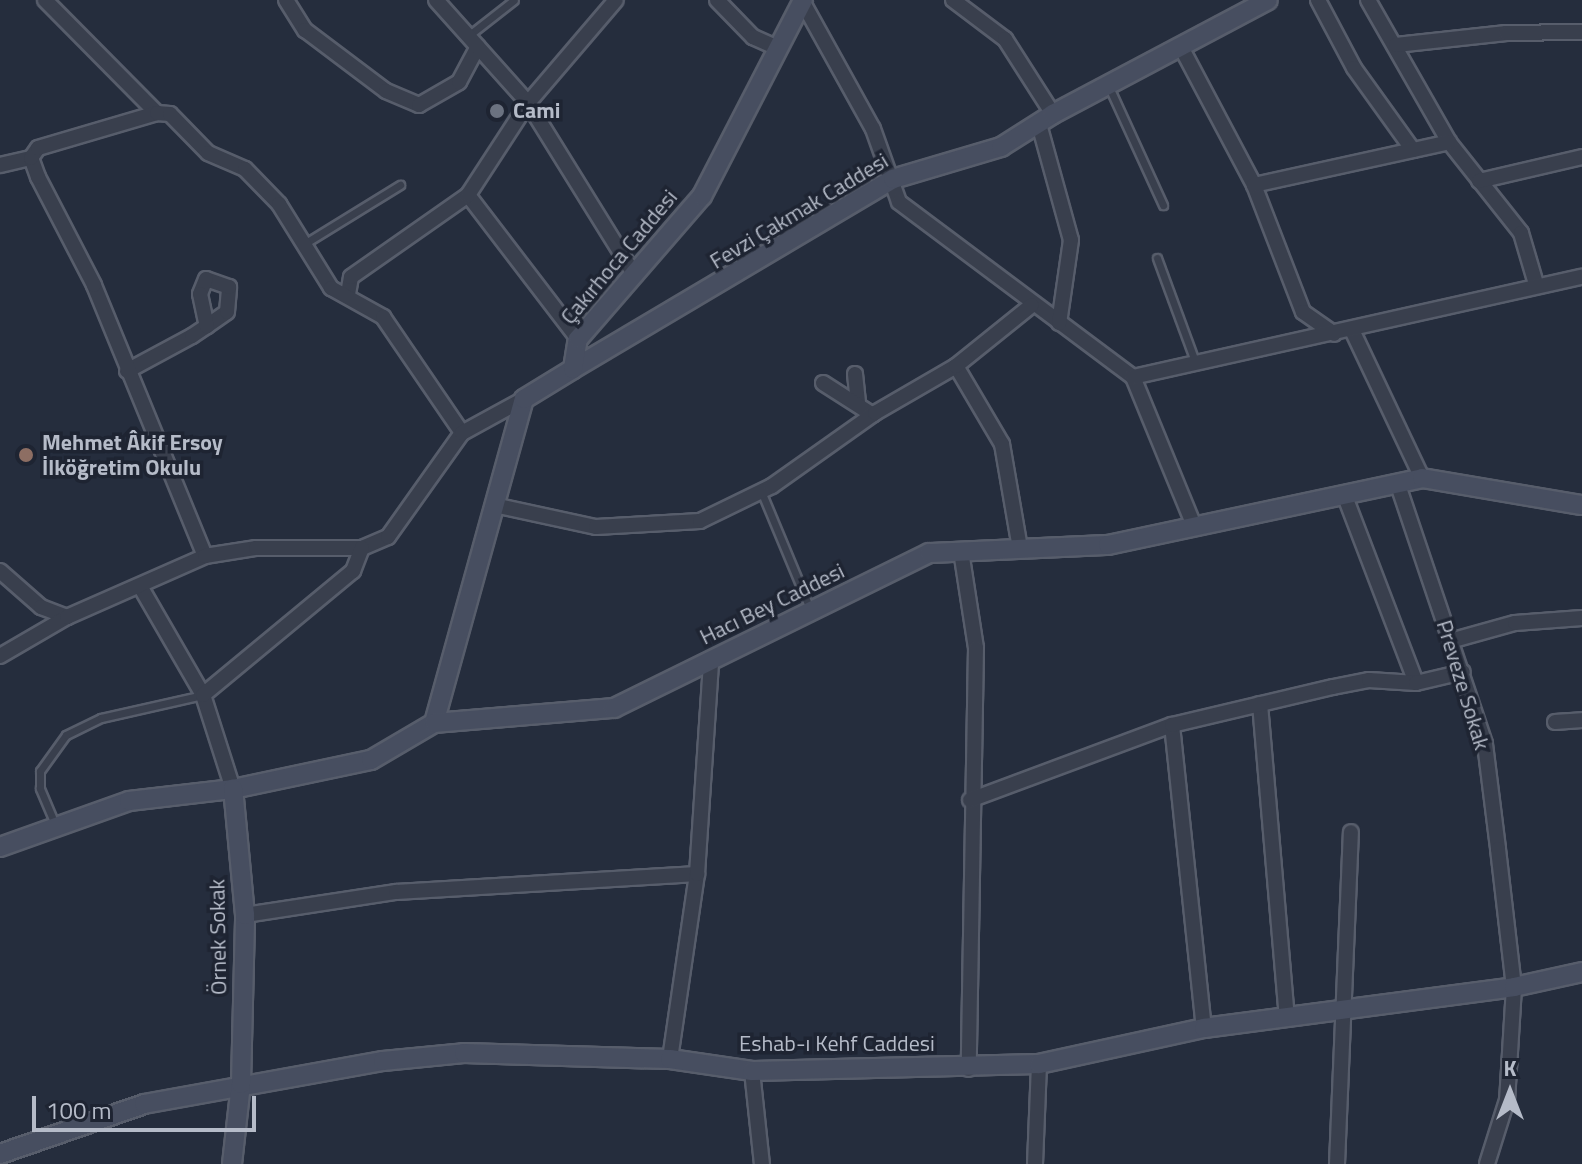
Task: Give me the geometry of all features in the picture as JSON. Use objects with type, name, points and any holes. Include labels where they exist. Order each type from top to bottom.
[{"type":"street","points":[[45,0],[157,113]]},
{"type":"street","points":[[286,0],[305,30],[386,91],[419,105],[459,82],[473,42]]},
{"type":"street","points":[[436,0],[528,103],[634,274]]},
{"type":"street","points":[[348,294],[351,277],[468,195],[528,103],[616,0]]},
{"type":"street","points":[[717,0],[753,37],[775,47]]},
{"type":"street","points":[[953,0],[1005,39],[1046,119],[1071,240],[1059,323]]},
{"type":"street","name":"Fevzi Çakmak Caddesi","points":[[573,369],[893,179],[1001,147],[1046,119],[1268,0]]},
{"type":"street","points":[[1318,0],[1354,68],[1413,150]]},
{"type":"street","points":[[1368,0],[1449,142],[1521,233],[1536,284]]},
{"type":"street","points":[[802,1],[873,129],[899,202],[1032,305],[1133,377],[1194,526]]},
{"type":"street","name":"Çakırhoca Caddesi","points":[[573,369],[578,339],[702,196],[775,47],[802,1]]},
{"type":"street","points":[[1396,45],[1506,33],[1582,32]]},
{"type":"street","points":[[1181,47],[1254,185],[1303,312],[1334,334]]},
{"type":"street","points":[[0,165],[31,158],[38,148],[157,113],[170,114],[208,153],[245,169],[279,204],[331,288],[348,294],[383,317],[462,433]]},
{"type":"street","points":[[1254,185],[1449,142]]},
{"type":"street","points":[[1479,181],[1582,157]]},
{"type":"street","points":[[31,158],[94,285],[205,556]]},
{"type":"street","points":[[468,195],[578,339]]},
{"type":"street","points":[[1133,377],[1352,330],[1536,284],[1582,277]]},
{"type":"street","points":[[127,371],[207,326],[227,312],[229,287],[206,279],[193,294],[207,326]]},
{"type":"street","points":[[494,505],[596,527],[700,521],[761,491],[873,415],[956,366],[1032,305]]},
{"type":"street","points":[[1352,330],[1422,478]]},
{"type":"street","points":[[956,366],[1002,444],[1020,548]]},
{"type":"street","points":[[0,656],[67,617],[205,556],[256,548],[362,548],[388,537],[462,433],[573,369]]},
{"type":"street","points":[[855,374],[858,403]]},
{"type":"street","points":[[823,383],[873,415]]},
{"type":"street","points":[[434,723],[524,399]]},
{"type":"street","name":"Hacı Bey Caddesi","points":[[0,847],[55,824],[129,801],[233,789],[371,760],[434,723],[614,708],[929,553],[1108,545],[1422,478],[1582,505]]},
{"type":"street","name":"Preveze Sokak","points":[[1398,485],[1485,744],[1514,987],[1507,1100],[1487,1164]]},
{"type":"street","points":[[1344,494],[1416,683]]},
{"type":"street","points":[[203,695],[353,571],[362,548]]},
{"type":"street","points":[[961,551],[976,648],[970,800],[969,1069]]},
{"type":"street","points":[[0,571],[41,607],[67,617]]},
{"type":"street","points":[[140,586],[203,695],[233,789]]},
{"type":"street","points":[[1450,641],[1515,623],[1582,618]]},
{"type":"street","points":[[670,1059],[697,874],[711,661]]},
{"type":"street","points":[[970,800],[1172,725],[1369,680],[1416,683],[1463,672]]},
{"type":"street","points":[[1260,704],[1287,1018]]},
{"type":"street","points":[[1555,722],[1582,720]]},
{"type":"street","points":[[1172,725],[1204,1028]]},
{"type":"street","name":"Örnek Sokak","points":[[232,1164],[241,1084],[245,915],[233,789]]},
{"type":"street","points":[[1337,1164],[1340,1012],[1351,832]]},
{"type":"street","points":[[245,915],[396,892],[697,874]]},
{"type":"street","name":"Eshab-ı Kehf Caddesi","points":[[0,1154],[144,1104],[241,1084],[464,1053],[670,1059],[752,1071],[969,1069],[1039,1064],[1204,1028],[1514,987],[1582,972]]},
{"type":"street","points":[[1035,1164],[1039,1064]]},
{"type":"street","points":[[752,1071],[762,1164]]},
{"type":"lane","points":[[473,42],[512,1]]},
{"type":"lane","points":[[1108,85],[1163,205]]},
{"type":"lane","points":[[304,244],[400,185]]},
{"type":"lane","points":[[1157,258],[1196,364]]},
{"type":"lane","points":[[761,491],[811,611]]},
{"type":"lane","points":[[55,824],[40,788],[40,771],[66,735],[101,718],[203,695]]},
{"type":"place","name":"Cami","points":[[497,111]]},
{"type":"place","name":"Mehmet Âkif Ersoy İlköğretim Okulu","points":[[26,455]]}]
